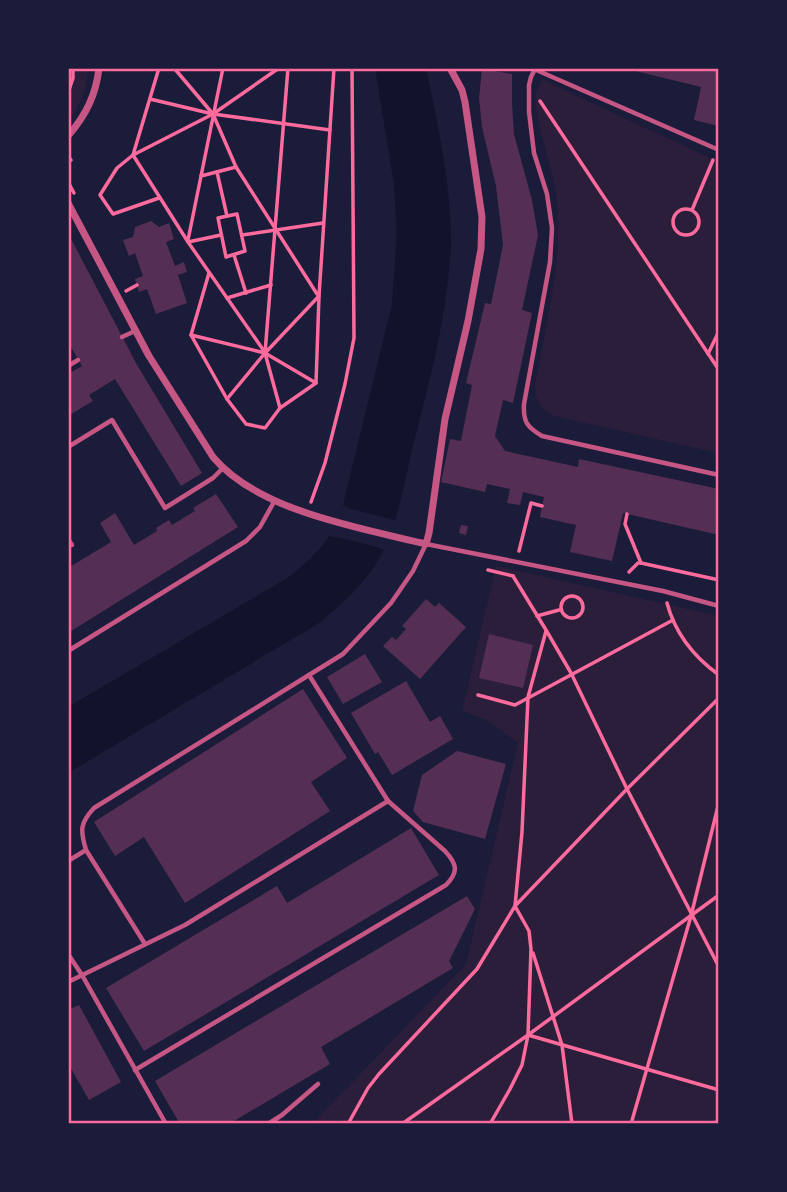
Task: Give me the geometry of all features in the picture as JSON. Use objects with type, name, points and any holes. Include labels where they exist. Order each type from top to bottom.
[{"type":"street","points":[[68,136],[87,112],[93,99],[99,68]]},
{"type":"street","points":[[68,203],[149,356],[212,457],[222,468],[238,480],[296,510],[426,544],[445,419],[468,321],[481,249],[482,217],[466,102],[450,68]]},
{"type":"lane","points":[[718,150],[534,69],[531,76],[529,112],[534,153],[547,194],[552,228],[550,262],[524,404],[524,418],[531,429],[542,436],[719,475]]},
{"type":"lane","points":[[122,337],[136,331]]},
{"type":"lane","points":[[68,366],[78,360]]},
{"type":"lane","points":[[68,447],[112,420],[165,508],[213,478],[222,468]]},
{"type":"lane","points":[[68,650],[246,541],[260,527],[275,500]]},
{"type":"lane","points":[[68,539],[72,545]]},
{"type":"lane","points":[[145,944],[86,850],[81,835],[84,820],[94,808],[343,654],[391,603],[413,571],[426,544],[663,591],[719,606]]},
{"type":"lane","points":[[135,1070],[446,885],[453,878],[453,860],[388,801],[309,675]]},
{"type":"lane","points":[[68,982],[185,925],[388,801]]},
{"type":"lane","points":[[68,861],[86,850]]},
{"type":"lane","points":[[68,954],[166,1124]]},
{"type":"lane","points":[[268,1124],[318,1084]]},
{"type":"path","points":[[68,93],[74,68]]},
{"type":"path","points":[[159,68],[132,155],[265,353],[280,408]]},
{"type":"path","points":[[174,68],[213,114],[236,167],[319,296]]},
{"type":"path","points":[[188,242],[223,68]]},
{"type":"path","points":[[159,198],[113,214],[100,195],[117,168],[132,155],[213,114],[279,68]]},
{"type":"path","points":[[265,353],[288,68]]},
{"type":"path","points":[[316,383],[334,68]]},
{"type":"path","points":[[311,502],[325,463],[354,338],[352,68]]},
{"type":"path","points":[[529,85],[719,370]]},
{"type":"path","points":[[150,99],[213,114],[330,130]]},
{"type":"path","points":[[692,210],[718,150]]},
{"type":"path","points":[[201,176],[236,167]]},
{"type":"path","points":[[218,172],[227,216]]},
{"type":"path","points":[[682,209],[692,210],[699,220],[698,228],[692,234],[680,234],[674,227],[673,218],[682,209]]},
{"type":"path","points":[[237,214],[245,251],[226,257],[218,218],[227,216],[237,214]]},
{"type":"path","points":[[242,234],[324,223]]},
{"type":"path","points":[[188,242],[221,235]]},
{"type":"path","points":[[234,255],[246,293]]},
{"type":"path","points":[[209,272],[191,335],[227,399],[246,424],[265,428],[280,408],[316,383]]},
{"type":"path","points":[[124,292],[137,285]]},
{"type":"path","points":[[227,298],[271,285]]},
{"type":"path","points":[[227,399],[265,353],[319,296]]},
{"type":"path","points":[[708,354],[719,331]]},
{"type":"path","points":[[191,335],[265,353],[316,383]]},
{"type":"path","points":[[542,506],[531,503],[513,576],[571,674],[719,967]]},
{"type":"path","points":[[627,514],[625,524],[641,562]]},
{"type":"path","points":[[663,591],[673,620],[688,645],[719,675]]},
{"type":"path","points":[[576,596],[583,604],[581,614],[577,618],[567,618],[560,610],[566,597],[576,596]]},
{"type":"path","points":[[537,615],[560,610]]},
{"type":"path","points":[[478,695],[515,705],[673,620]]},
{"type":"path","points":[[489,1124],[522,1065],[528,1035],[531,949],[529,931],[515,905],[522,832],[528,697],[547,630]]},
{"type":"path","points":[[348,1124],[379,1074],[477,969],[515,905],[719,698]]},
{"type":"path","points":[[631,1124],[691,916],[719,802]]},
{"type":"path","points":[[402,1124],[719,895]]},
{"type":"path","points":[[531,949],[562,1045],[572,1124]]},
{"type":"path","points":[[528,1035],[719,1090]]},
{"type":"path","points":[[715,1124],[719,1119]]},
{"type":"shaded area","points":[[76,68],[88,68],[85,89],[80,103],[68,121],[68,100]]},
{"type":"shaded area","points":[[375,68],[426,68],[446,176],[451,242],[438,344],[399,505],[386,545],[360,585],[319,623],[68,773],[68,707],[289,577],[329,536],[338,538],[349,507],[343,505],[392,304],[397,233],[394,184]]},
{"type":"shaded area","points":[[544,79],[719,162],[719,453],[554,416],[542,407],[536,396],[535,386],[553,290],[558,241],[556,194],[535,104],[537,91]]},
{"type":"shaded area","points":[[496,566],[719,616],[719,1124],[312,1124],[466,964],[518,743],[487,720],[462,711]]},
{"type":"pier","points":[[339,506],[398,521],[387,550],[326,534],[336,535],[345,509]]},
{"type":"building","points":[[623,68],[719,68],[719,126],[694,120],[701,87]]},
{"type":"building","points":[[482,69],[512,74],[514,134],[532,200],[538,235],[522,310],[532,313],[513,403],[503,400],[495,436],[505,451],[578,467],[579,459],[719,489],[719,535],[623,513],[612,561],[570,552],[576,525],[540,517],[544,497],[523,492],[520,505],[507,503],[510,489],[487,484],[485,492],[441,482],[450,439],[461,441],[472,385],[466,383],[485,303],[491,304],[503,245],[496,186],[482,127],[479,98]]},
{"type":"building","points":[[151,221],[159,227],[169,223],[174,239],[166,242],[175,266],[184,262],[187,272],[178,275],[187,303],[156,314],[147,289],[139,292],[135,279],[143,276],[135,253],[129,256],[123,240],[133,237],[135,227]]},
{"type":"building","points":[[68,233],[137,365],[202,473],[181,486],[115,379],[89,395],[93,401],[68,416],[68,374],[82,366],[68,342]]},
{"type":"building","points":[[216,494],[238,527],[68,633],[68,568],[111,542],[100,523],[115,513],[134,545],[169,520],[172,525],[195,511],[193,508]]},
{"type":"building","points":[[461,525],[468,526],[466,535],[459,533]]},
{"type":"building","points":[[426,599],[435,607],[439,603],[466,627],[420,679],[383,646],[392,637],[396,640],[406,629],[402,626]]},
{"type":"building","points":[[489,634],[533,645],[523,688],[479,678]]},
{"type":"building","points":[[365,654],[382,682],[343,704],[327,677]]},
{"type":"building","points":[[406,681],[430,722],[440,716],[453,739],[392,775],[378,752],[375,754],[351,713]]},
{"type":"building","points":[[303,689],[347,758],[311,782],[330,811],[185,903],[144,837],[115,856],[94,822]]},
{"type":"building","points":[[457,751],[506,764],[485,839],[423,822],[413,811],[422,775]]},
{"type":"building","points":[[411,828],[439,875],[144,1051],[106,988],[277,886],[287,903]]},
{"type":"building","points":[[467,896],[475,909],[449,961],[453,968],[321,1047],[330,1064],[229,1124],[180,1124],[155,1081]]},
{"type":"building","points":[[79,1005],[121,1082],[89,1100],[68,1063],[68,1010]]}]
